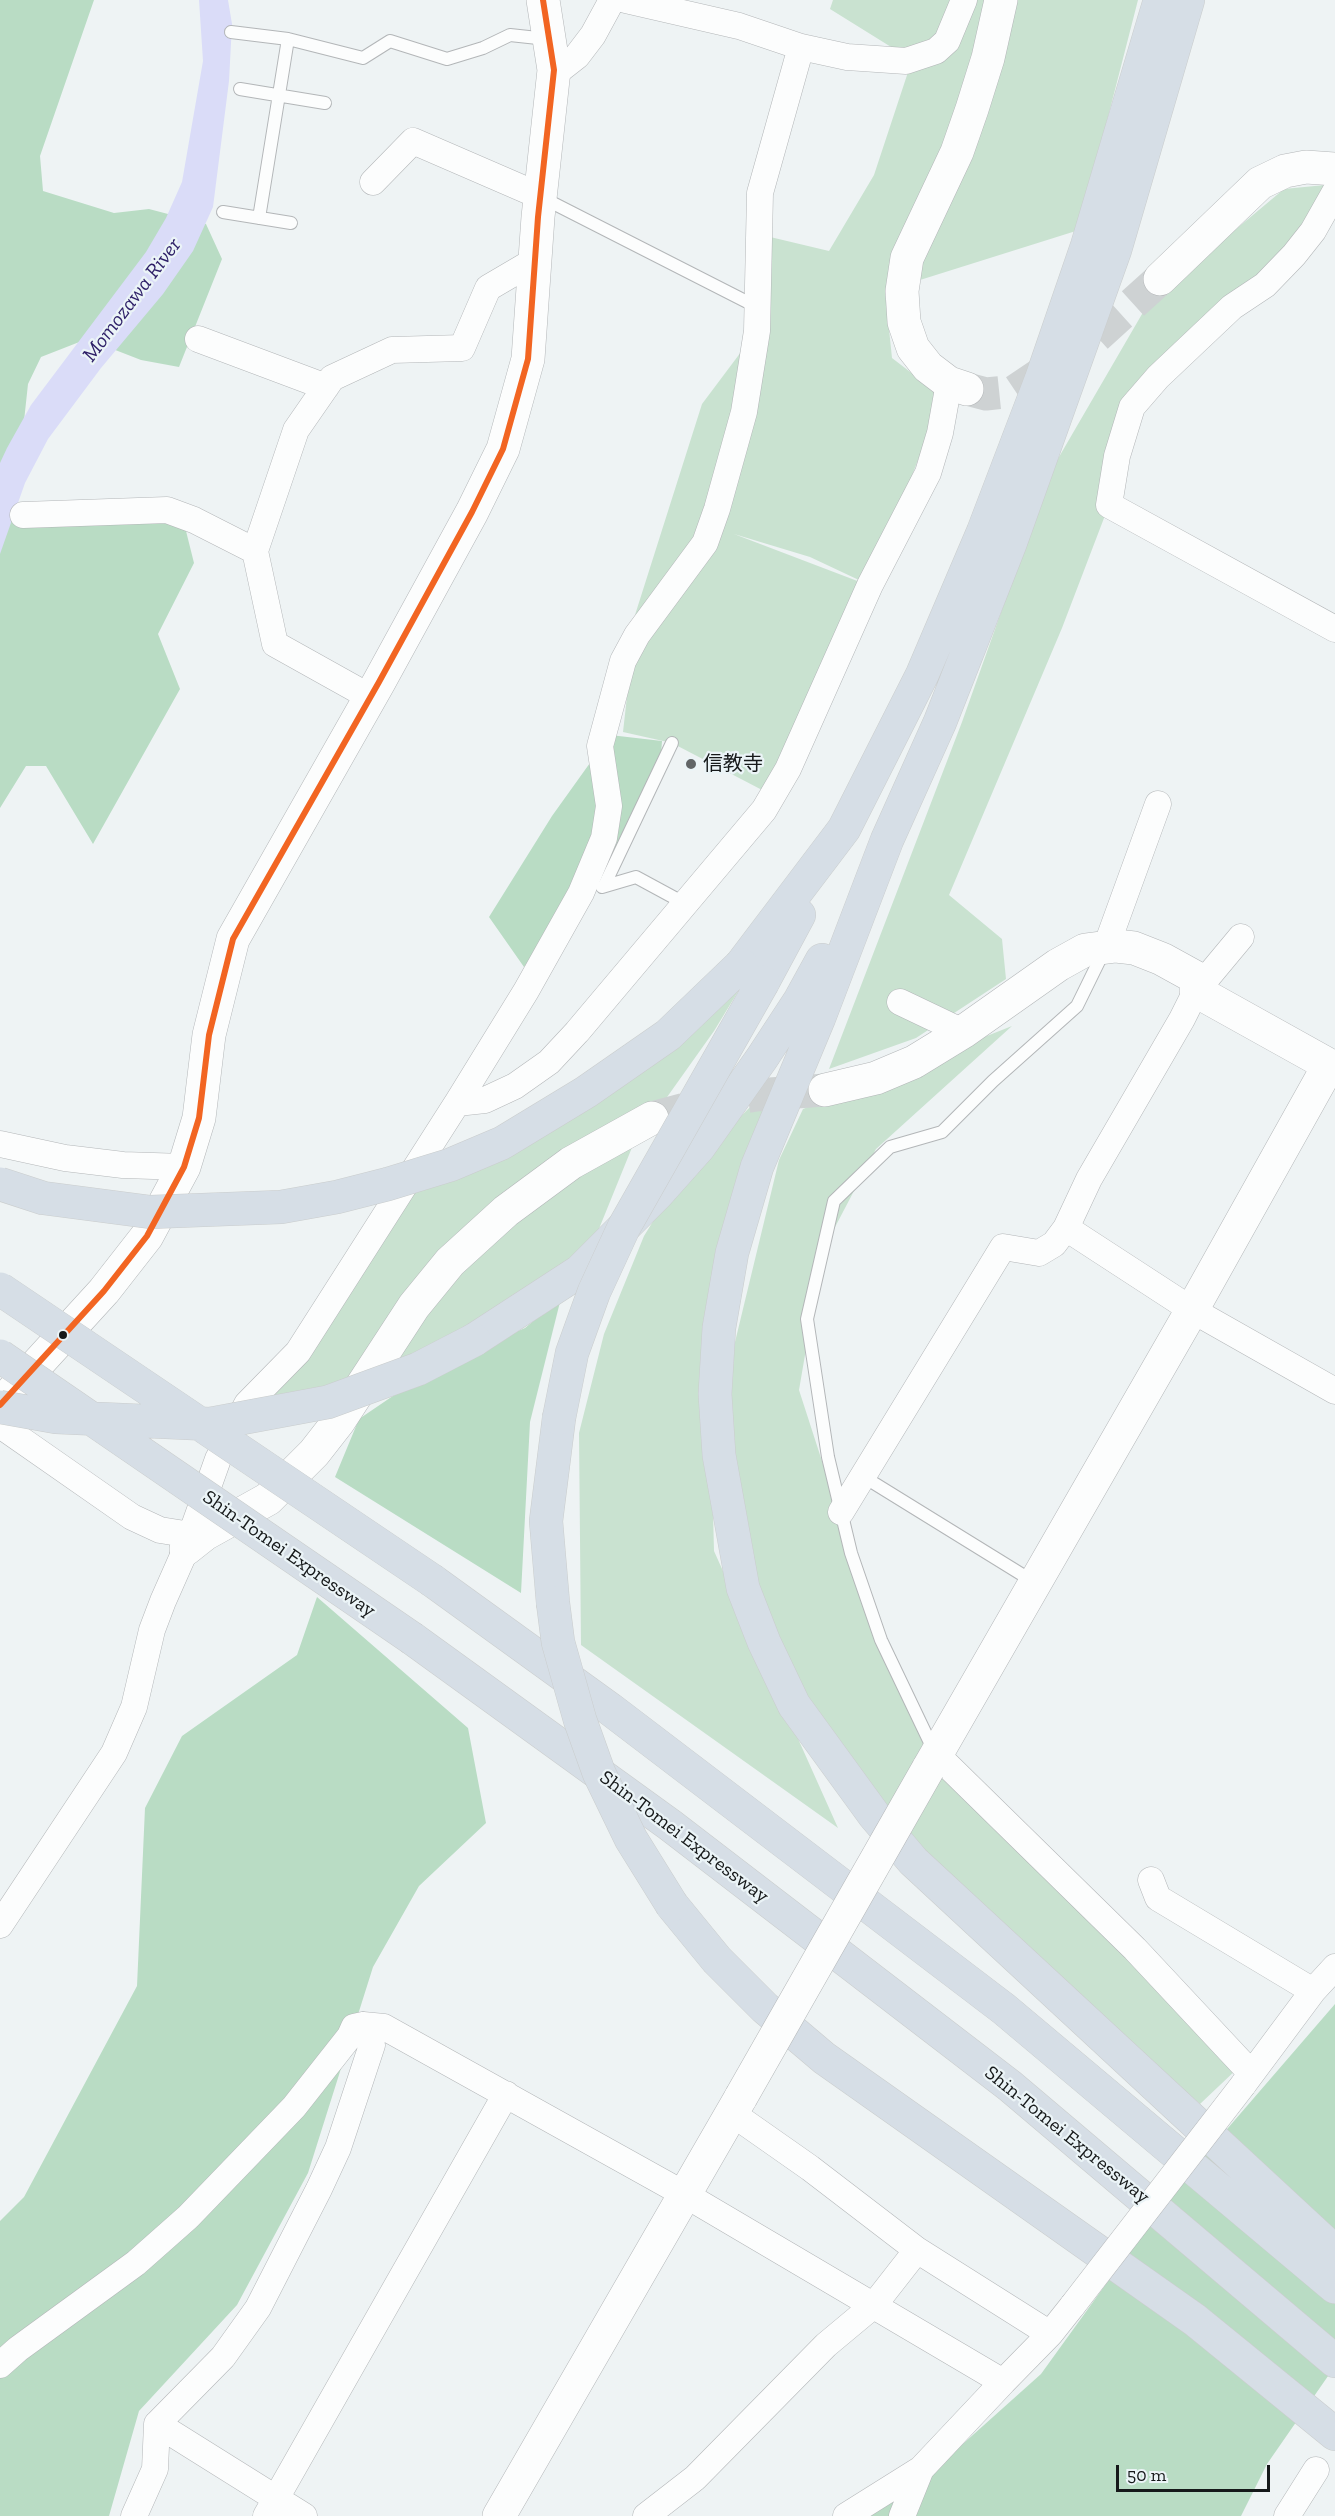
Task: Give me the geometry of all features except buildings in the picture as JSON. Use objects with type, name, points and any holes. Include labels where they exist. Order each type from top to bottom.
[{"type":"highway","points":[[1160,0],[1087,246],[1041,380],[983,532],[927,664],[844,830],[752,973],[624,1227],[594,1292],[572,1353],[559,1418],[546,1521],[548,1564],[564,1664],[580,1720],[600,1773],[631,1839],[672,1905],[717,1960],[765,2008],[824,2058],[1195,2320],[1335,2434]]},
{"type":"highway","points":[[1188,0],[1115,250],[1010,544],[957,677],[887,840],[819,1018],[757,1167],[732,1253],[719,1328],[715,1394],[718,1455],[743,1588],[794,1705],[825,1750],[913,1861],[1335,2252]]},
{"type":"highway","points":[[0,1406],[56,1417],[210,1424],[328,1402],[418,1369],[474,1340],[580,1271],[658,1193],[699,1147],[801,1000],[887,840]]},
{"type":"highway","points":[[0,1184],[43,1198],[150,1212],[281,1207],[337,1197],[388,1184],[450,1165],[502,1143],[586,1092],[752,973]]},
{"type":"highway","points":[[0,1289],[433,1581],[610,1709],[1004,2009],[1335,2287]]},
{"type":"highway","name":"Shin-Tomei Expressway","points":[[0,1356],[413,1640],[670,1825],[1010,2086],[1335,2361]]},
{"type":"street","points":[[0,1406],[104,1292],[147,1236],[184,1167],[200,1118],[209,1035],[233,939],[472,512],[503,449],[528,359],[534,261],[554,74],[551,39],[543,0]]},
{"type":"street","points":[[554,74],[577,56],[593,35],[612,0]]},
{"type":"street","points":[[626,0],[739,26],[801,47],[847,57],[906,61],[936,51],[947,41],[964,0]]},
{"type":"street","points":[[457,1103],[485,1100],[515,1086],[549,1062],[577,1032],[764,810],[788,769],[870,585],[928,473],[958,386],[928,367],[913,348],[904,322],[902,291],[907,258],[957,152],[968,120],[988,58],[1001,0]]},
{"type":"street","points":[[0,1925],[114,1753],[134,1707],[152,1630],[188,1542],[218,1459],[248,1404],[298,1352],[592,890],[609,806],[600,746],[623,661],[637,635],[705,543],[731,465],[744,412],[759,307],[760,193],[801,47]]},
{"type":"street","points":[[373,182],[413,141],[540,196]]},
{"type":"street","points":[[1160,279],[1260,183],[1285,171],[1306,167],[1334,172],[1313,231],[1294,255],[1264,285],[1232,307],[1158,377],[1132,407],[1117,456],[1109,505],[1335,629]]},
{"type":"street","points":[[370,697],[275,644],[255,551],[296,430],[332,378],[392,350],[462,348],[488,288],[534,261]]},
{"type":"street","points":[[198,339],[326,387]]},
{"type":"street","points":[[23,515],[166,510],[194,520],[255,551]]},
{"type":"street","points":[[1106,947],[1158,804]]},
{"type":"street","points":[[1196,991],[1241,938]]},
{"type":"street","points":[[825,1090],[876,1078],[914,1062],[963,1032],[1058,965],[1085,950],[1106,947],[1134,948],[1202,981],[1089,1179],[1066,1228],[1054,1244],[1039,1253],[1003,1247],[841,1512]]},
{"type":"street","points":[[499,2516],[737,2106],[1333,1063],[1196,991]]},
{"type":"street","points":[[900,1002],[963,1032]]},
{"type":"street","points":[[0,1425],[132,1517],[188,1542],[268,1499],[315,1453],[339,1421],[414,1306],[466,1247],[506,1211],[571,1163],[652,1119]]},
{"type":"street","points":[[0,1144],[65,1158],[123,1166],[184,1167]]},
{"type":"street","points":[[1066,1228],[1192,1310],[1335,1390]]},
{"type":"street","points":[[932,1762],[1136,1949],[1246,2079]]},
{"type":"street","points":[[1151,1880],[1158,1898],[1313,1991]]},
{"type":"street","points":[[846,2516],[921,2469],[1050,2334],[1286,2030],[1313,1991],[1335,1967]]},
{"type":"street","points":[[135,2516],[155,2469],[157,2424],[223,2357],[258,2308],[295,2241],[338,2148],[372,2045],[363,2025]]},
{"type":"street","points":[[0,2365],[18,2349],[136,2263],[188,2217],[294,2107],[344,2045],[354,2027],[363,2025],[384,2027],[506,2094],[684,2194],[1003,2382]]},
{"type":"street","points":[[271,2508],[506,2094]]},
{"type":"street","points":[[737,2106],[810,2168],[917,2250],[1050,2334]]},
{"type":"street","points":[[646,2516],[695,2478],[826,2345],[874,2305],[917,2250]]},
{"type":"street","points":[[157,2424],[271,2508],[304,2516]]},
{"type":"street","points":[[902,2516],[921,2469]]},
{"type":"street","points":[[1287,2516],[1316,2470]]},
{"type":"lane","points":[[231,32],[288,39],[363,58],[390,41],[447,59],[483,48],[510,35],[551,39]]},
{"type":"lane","points":[[259,218],[288,39]]},
{"type":"lane","points":[[240,89],[325,103]]},
{"type":"lane","points":[[540,196],[759,307]]},
{"type":"lane","points":[[223,213],[291,223]]},
{"type":"lane","points":[[592,890],[672,743]]},
{"type":"lane","points":[[592,890],[636,877],[684,903]]},
{"type":"lane","points":[[932,1762],[881,1640],[850,1553],[828,1457],[807,1319],[834,1201],[890,1147],[942,1132],[993,1081],[1077,1006],[1106,947]]},
{"type":"lane","points":[[864,1477],[1035,1583]]},
{"type":"green space","points":[[0,0],[94,0],[40,156],[43,191],[114,213],[149,209],[206,224],[222,259],[179,367],[141,360],[87,339],[41,357],[28,384],[13,523],[119,514],[185,527],[194,563],[158,634],[180,689],[93,844],[46,766],[26,766],[0,808]]},
{"type":"green space","points":[[833,0],[1138,0],[1079,230],[885,291],[892,358],[935,391],[931,426],[870,585],[764,791],[672,743],[623,732],[633,643],[715,535],[635,615],[702,404],[744,348],[766,236],[829,251],[874,175],[912,60],[830,9]],"holes":[[[734,534],[810,557],[861,581]]]},
{"type":"green space","points":[[1325,185],[1331,190],[1294,255],[1125,427],[1109,505],[1062,628],[949,895],[1002,939],[1006,979],[916,1038],[829,1069],[962,722],[1052,469],[1149,302],[1284,189]]},
{"type":"green space","points":[[610,735],[662,741],[660,768],[609,877],[587,877],[524,967],[489,917],[552,816]]},
{"type":"green space","points":[[739,990],[714,1031],[633,1145],[592,1246],[443,1345],[357,1379],[254,1406],[404,1197]]},
{"type":"green space","points":[[1012,1026],[876,1149],[823,1250],[799,1390],[873,1619],[947,1782],[1238,2068],[1200,2104],[908,1849],[817,1721],[734,1547],[728,1371],[779,1160],[803,1109]]},
{"type":"green space","points":[[755,1102],[769,1110],[711,1436],[714,1551],[838,1828],[581,1645],[579,1433],[604,1334],[644,1236],[679,1179]]},
{"type":"green space","points":[[561,1298],[530,1422],[521,1593],[335,1477],[359,1419],[437,1366],[525,1328]]},
{"type":"green space","points":[[317,1597],[468,1728],[486,1823],[419,1886],[373,1967],[308,2173],[237,2305],[139,2411],[109,2516],[0,2516],[0,2221],[24,2197],[137,1986],[145,1808],[182,1736],[297,1655]]},
{"type":"green space","points":[[1335,2004],[1335,2366],[1267,2464],[1241,2516],[864,2516],[955,2451],[1041,2374],[1171,2194]]},
{"type":"water","name":"Momozawa River","points":[[199,0],[228,0],[232,24],[229,81],[213,207],[193,251],[163,294],[101,368],[48,439],[25,483],[0,554],[0,463],[7,448],[31,405],[146,252],[166,218],[182,182],[203,61]]},
{"type":"tunnel","points":[[967,389],[986,394],[1015,391],[1096,337],[1160,279]]},
{"type":"tunnel","points":[[652,1118],[704,1104],[756,1095],[825,1090]]},
{"type":"transit line","points":[[0,1405],[104,1291],[147,1236],[184,1167],[199,1118],[209,1035],[233,939],[379,682],[472,512],[503,449],[528,359],[538,217],[554,70],[543,0]]},
{"type":"place","name":"信教寺","points":[[691,764]]}]
